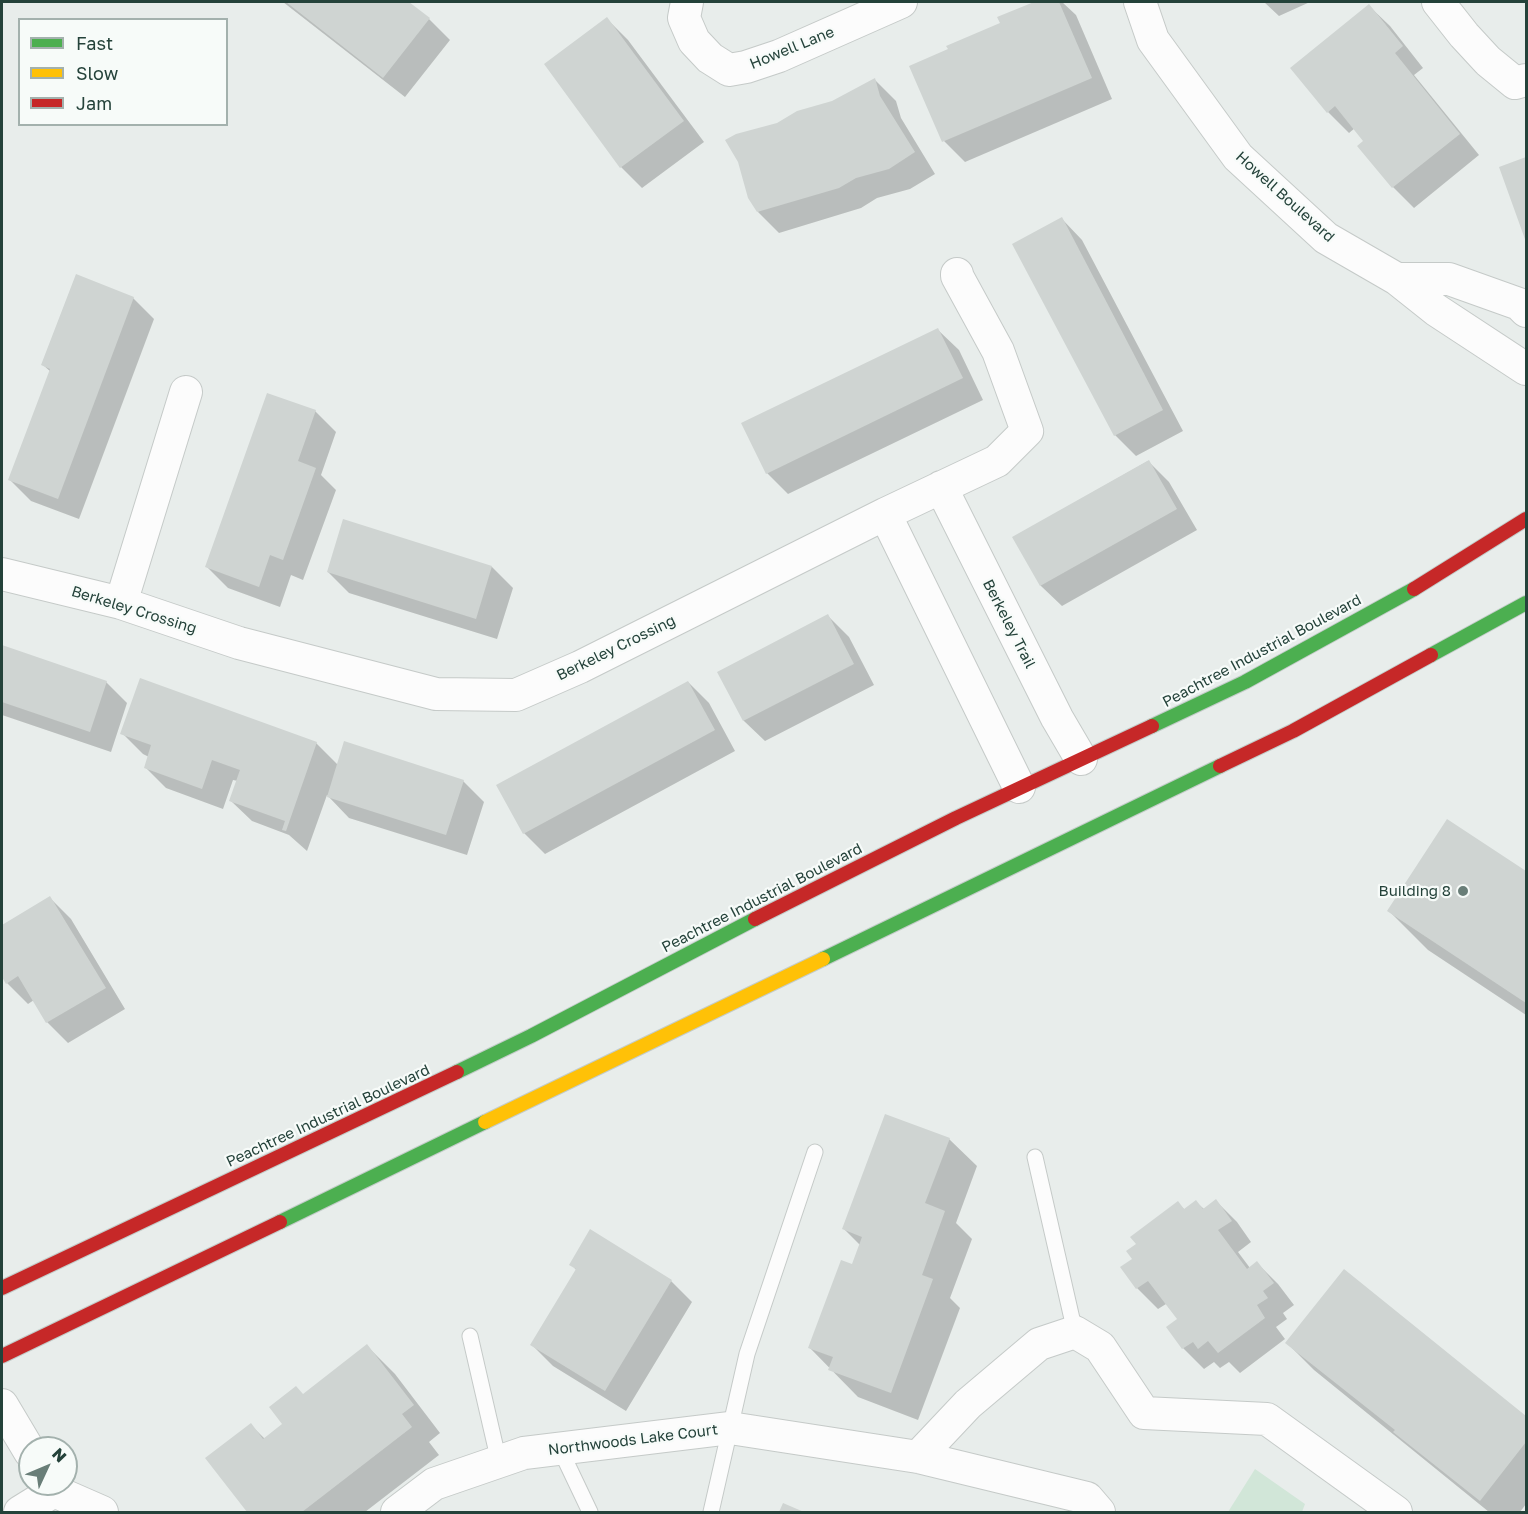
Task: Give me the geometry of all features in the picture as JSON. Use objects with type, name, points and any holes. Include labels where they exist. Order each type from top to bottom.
[{"type":"highway","name":"Peachtree Industrial Boulevard","points":[[2,1288],[363,1118],[531,1036],[740,927],[1019,787],[1245,682],[1410,591],[1527,519]]},
{"type":"highway","points":[[2,1356],[1293,731],[1527,603]]},
{"type":"street","name":"Howell Lane","points":[[687,2],[684,18],[694,42],[710,58],[729,70],[746,68],[779,56],[901,2]]},
{"type":"street","name":"Howell Boulevard","points":[[1140,2],[1153,40],[1239,157],[1326,238],[1397,279],[1436,310],[1527,369]]},
{"type":"street","points":[[1438,2],[1464,36],[1488,61],[1515,83],[1527,80]]},
{"type":"street","name":"Berkeley Crossing","points":[[2,574],[121,603],[238,643],[436,694],[516,695],[580,667],[885,514],[997,461],[1028,431],[998,351],[957,274]]},
{"type":"street","points":[[1397,279],[1449,279],[1519,304],[1527,311]]},
{"type":"street","points":[[121,603],[186,392]]},
{"type":"street","name":"Berkeley Trail","points":[[940,488],[1057,718],[1081,759]]},
{"type":"street","points":[[885,514],[1019,787]]},
{"type":"street","points":[[918,1457],[968,1404],[1039,1344],[1075,1332],[1100,1347],[1144,1413],[1267,1419],[1396,1512]]},
{"type":"street","points":[[2,1405],[20,1436]]},
{"type":"street","name":"Northwoods Lake Court","points":[[397,1512],[434,1484],[524,1453],[730,1428],[918,1457],[1087,1498],[1099,1512]]},
{"type":"street","points":[[20,1512],[40,1496]]},
{"type":"street","points":[[70,1496],[102,1512]]},
{"type":"lane","points":[[711,1512],[747,1354],[815,1152]]},
{"type":"lane","points":[[1035,1157],[1075,1332]]},
{"type":"lane","points":[[470,1336],[499,1462]]},
{"type":"lane","points":[[560,1449],[590,1512]]},
{"type":"green space","points":[[1255,1469],[1305,1504],[1302,1512],[1228,1512]]},
{"type":"building","points":[[286,2],[409,2],[430,18],[383,78]]},
{"type":"building","points":[[1034,2],[1059,2],[1092,78],[942,142],[909,66],[948,49],[946,46],[1000,23],[997,17]]},
{"type":"building","points":[[1369,4],[1403,46],[1395,53],[1460,134],[1392,188],[1357,146],[1363,141],[1335,106],[1327,113],[1290,68]]},
{"type":"building","points":[[607,17],[684,121],[620,168],[544,64]]},
{"type":"building","points":[[875,78],[880,96],[915,152],[889,169],[856,178],[839,188],[757,212],[748,198],[738,162],[725,140],[736,134],[777,123],[797,111],[832,101]]},
{"type":"building","points":[[1526,157],[1526,242],[1499,167]]},
{"type":"building","points":[[1062,217],[1163,410],[1114,436],[1012,244]]},
{"type":"building","points":[[76,274],[134,297],[58,499],[8,480],[50,369],[41,365]]},
{"type":"building","points":[[938,328],[963,378],[766,474],[741,423]]},
{"type":"building","points":[[267,393],[316,410],[298,461],[316,468],[283,560],[270,555],[259,587],[205,567]]},
{"type":"building","points":[[1149,460],[1177,509],[1040,586],[1012,537]]},
{"type":"building","points":[[343,519],[492,566],[476,619],[327,572]]},
{"type":"building","points":[[828,614],[854,664],[743,721],[717,672]]},
{"type":"building","points":[[2,645],[107,681],[90,732],[2,702]]},
{"type":"building","points":[[140,678],[317,742],[286,831],[282,830],[285,821],[229,801],[240,770],[212,760],[202,789],[144,768],[151,745],[120,734]]},
{"type":"building","points":[[688,681],[715,730],[523,834],[496,785]]},
{"type":"building","points":[[344,741],[464,780],[446,835],[327,797]]},
{"type":"building","name":"Building 8","points":[[1447,819],[1526,871],[1526,1003],[1387,911]]},
{"type":"building","points":[[50,896],[106,988],[46,1023],[18,976],[6,984],[2,977],[2,925]]},
{"type":"building","points":[[885,1114],[950,1138],[925,1203],[945,1211],[922,1275],[933,1279],[891,1393],[828,1370],[833,1357],[808,1348],[841,1260],[852,1264],[862,1237],[842,1229]]},
{"type":"building","points":[[1216,1199],[1232,1221],[1218,1230],[1247,1269],[1257,1261],[1274,1283],[1263,1291],[1268,1298],[1257,1305],[1265,1318],[1218,1353],[1208,1341],[1198,1349],[1193,1342],[1182,1349],[1166,1327],[1177,1319],[1148,1281],[1136,1289],[1120,1267],[1132,1259],[1126,1251],[1136,1244],[1130,1237],[1178,1201],[1184,1209],[1196,1200],[1203,1209]]},
{"type":"building","points":[[590,1229],[672,1280],[605,1391],[530,1345],[576,1269],[569,1265]]},
{"type":"building","points":[[1344,1269],[1526,1416],[1526,1442],[1480,1501],[1285,1343]]},
{"type":"building","points":[[367,1344],[414,1405],[402,1414],[412,1427],[302,1512],[247,1512],[205,1458],[251,1423],[263,1439],[282,1424],[269,1407],[296,1386],[303,1394]]},
{"type":"building","points":[[783,1503],[804,1512],[779,1512]]},
{"type":"traffic: fast","points":[[1152,726],[1245,682],[1414,589]]},
{"type":"traffic: fast","points":[[1431,655],[1526,603]]},
{"type":"traffic: fast","points":[[823,959],[1220,766]]},
{"type":"traffic: fast","points":[[457,1072],[755,919]]},
{"type":"traffic: fast","points":[[280,1222],[485,1122]]},
{"type":"traffic: slow","points":[[485,1122],[823,959]]},
{"type":"traffic: jam","points":[[1414,589],[1526,519]]},
{"type":"traffic: jam","points":[[1220,766],[1293,731],[1431,655]]},
{"type":"traffic: jam","points":[[755,919],[956,818],[1152,726]]},
{"type":"traffic: jam","points":[[2,1288],[457,1072]]},
{"type":"traffic: jam","points":[[2,1356],[280,1222]]},
{"type":"place","name":"Building 8","points":[[1463,891]]}]
